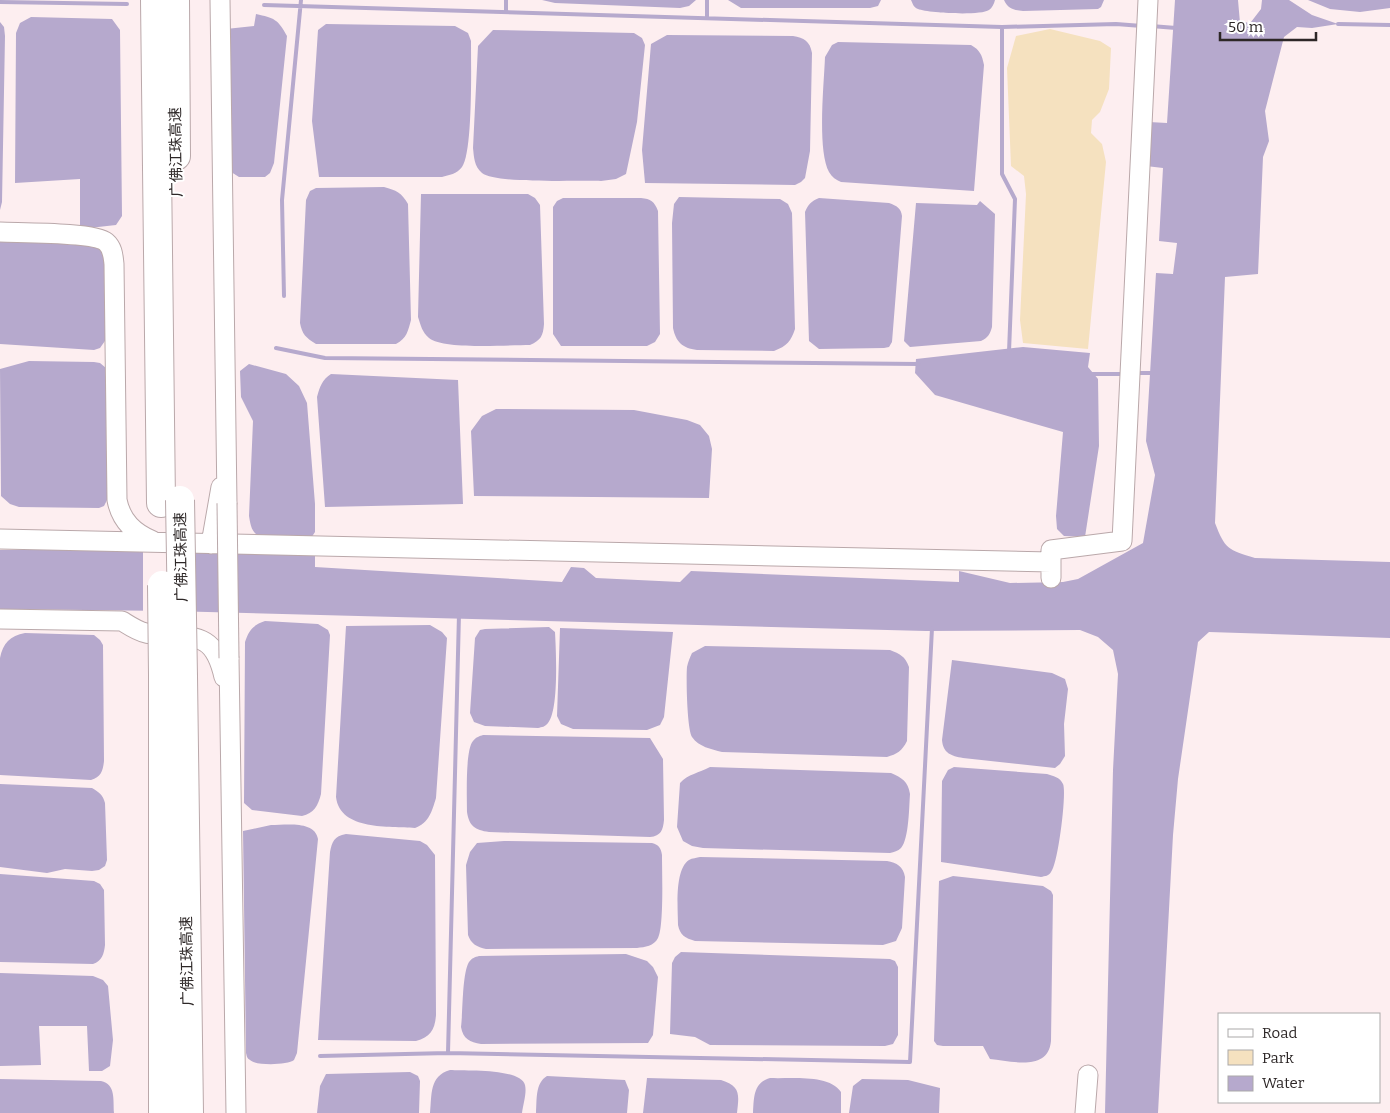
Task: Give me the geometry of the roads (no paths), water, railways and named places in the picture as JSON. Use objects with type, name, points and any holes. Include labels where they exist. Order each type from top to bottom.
[{"type":"highway","name":"广佛江珠高速","points":[[155,0],[170,502],[173,676],[189,1113]]},
{"type":"highway","name":"广佛江珠高速","points":[[170,502],[175,0]]},
{"type":"highway","name":"广佛江珠高速","points":[[163,1113],[173,676]]},
{"type":"street","points":[[220,0],[236,1113]]},
{"type":"street","points":[[0,539],[1051,570],[1050,550],[1122,541],[1148,0]]},
{"type":"street","points":[[0,232],[85,236],[102,239],[110,248],[114,264],[117,500],[123,518],[129,526],[144,537],[162,543]]},
{"type":"street","points":[[211,544],[226,458]]},
{"type":"street","points":[[0,619],[122,621],[134,629],[148,634],[195,636],[210,645],[220,660],[230,708]]},
{"type":"street","points":[[1085,1113],[1088,1075]]},
{"type":"water","points":[[542,0],[696,0],[689,6],[680,8],[555,3]]},
{"type":"water","points":[[728,0],[881,0],[878,6],[870,8],[741,8]]},
{"type":"water","points":[[911,0],[995,0],[993,6],[984,12],[942,13],[918,9]]},
{"type":"water","points":[[1004,0],[1104,0],[1098,9],[1023,11],[1012,8]]},
{"type":"water","points":[[1175,0],[1238,0],[1240,23],[1251,22],[1261,9],[1262,0],[1289,0],[1312,15],[1338,24],[1312,28],[1297,27],[1284,37],[1265,111],[1269,141],[1263,157],[1258,274],[1225,277],[1215,523],[1222,538],[1229,547],[1239,553],[1255,558],[1390,562],[1390,638],[1209,632],[1198,642],[1178,779],[1173,835],[1158,1113],[1105,1113],[1113,770],[1118,674],[1113,650],[1098,637],[1080,630],[926,631],[169,611],[0,609],[0,550],[170,550],[315,555],[315,567],[562,582],[571,567],[584,568],[596,578],[680,582],[691,571],[959,582],[959,571],[1010,583],[1063,582],[1078,579],[1143,543],[1155,475],[1146,441],[1156,273],[1173,274],[1177,243],[1159,241],[1163,168],[1146,166],[1149,122],[1167,123]]},
{"type":"water","points":[[1308,0],[1390,0],[1390,8],[1360,12],[1330,9]]},
{"type":"water","points":[[256,14],[275,20],[287,36],[274,163],[270,173],[265,177],[239,177],[228,170],[226,29],[254,26]]},
{"type":"water","points":[[31,17],[112,19],[120,30],[122,216],[116,225],[80,229],[80,179],[15,183],[16,33],[20,23]]},
{"type":"water","points":[[0,22],[4,27],[5,36],[2,202],[0,210]]},
{"type":"water","points":[[326,24],[455,26],[468,33],[471,41],[470,127],[466,158],[458,171],[442,177],[319,177],[312,121],[318,30]]},
{"type":"water","points":[[493,30],[634,33],[642,38],[645,45],[637,122],[626,174],[616,179],[601,181],[538,181],[503,179],[482,173],[479,170],[473,148],[478,46]]},
{"type":"water","points":[[667,35],[793,36],[803,39],[808,43],[812,53],[810,151],[805,178],[801,182],[795,185],[645,183],[642,150],[651,44]]},
{"type":"water","points":[[838,42],[971,45],[979,51],[984,65],[974,191],[841,182],[831,175],[825,162],[822,133],[825,57],[832,45]]},
{"type":"water","points":[[384,187],[398,193],[408,204],[411,320],[408,331],[405,337],[396,344],[316,344],[305,335],[300,323],[306,200],[310,191],[316,188]]},
{"type":"water","points":[[421,194],[528,194],[535,198],[540,205],[544,324],[542,335],[537,341],[530,345],[448,344],[437,342],[429,338],[425,333],[418,317]]},
{"type":"water","points":[[679,197],[780,199],[788,204],[792,213],[795,329],[792,337],[785,345],[774,351],[697,350],[680,344],[673,328],[672,223],[674,204]]},
{"type":"water","points":[[563,198],[641,198],[652,201],[655,205],[658,211],[660,334],[655,342],[647,346],[561,346],[553,334],[553,207],[557,201]]},
{"type":"water","points":[[819,198],[889,203],[901,211],[892,342],[889,347],[819,349],[809,341],[805,212],[814,200]]},
{"type":"water","points":[[980,201],[995,214],[992,327],[989,334],[981,341],[910,347],[904,341],[916,203],[977,205]]},
{"type":"water","points":[[0,238],[89,243],[100,247],[106,256],[107,338],[100,348],[94,350],[0,344]]},
{"type":"water","points":[[1023,347],[1090,353],[1088,367],[1098,379],[1099,446],[1085,537],[1064,536],[1057,529],[1056,516],[1063,432],[935,395],[915,373],[916,359]]},
{"type":"water","points":[[29,361],[94,362],[100,363],[106,368],[109,496],[104,506],[99,508],[19,507],[10,504],[1,496],[0,369]]},
{"type":"water","points":[[249,364],[286,374],[299,386],[307,403],[315,504],[315,532],[311,538],[282,539],[261,537],[256,534],[251,526],[249,516],[253,421],[241,397],[240,371]]},
{"type":"water","points":[[331,374],[458,380],[463,504],[325,507],[317,397],[325,379]]},
{"type":"water","points":[[496,409],[634,410],[687,420],[700,425],[709,436],[712,449],[709,498],[474,496],[471,431],[482,416]]},
{"type":"water","points":[[265,621],[318,624],[328,630],[330,635],[321,794],[315,808],[310,813],[302,816],[252,810],[244,803],[245,642],[252,628]]},
{"type":"water","points":[[430,625],[442,632],[447,638],[436,798],[433,807],[427,820],[415,828],[380,826],[356,821],[347,816],[340,808],[336,797],[346,626]]},
{"type":"water","points":[[549,627],[555,632],[556,679],[554,706],[548,723],[538,728],[485,726],[474,722],[470,713],[475,638],[480,630]]},
{"type":"water","points":[[560,628],[673,632],[664,717],[660,725],[647,730],[573,729],[561,724],[557,716]]},
{"type":"water","points":[[25,633],[94,635],[103,645],[104,761],[101,773],[94,779],[0,775],[0,658],[5,644],[11,638]]},
{"type":"water","points":[[705,646],[890,650],[897,653],[904,658],[909,667],[907,741],[899,752],[887,757],[722,752],[710,749],[692,737],[687,703],[687,665],[692,653]]},
{"type":"water","points":[[952,660],[1052,673],[1065,679],[1068,689],[1064,724],[1065,756],[1060,764],[1055,768],[963,758],[951,755],[946,751],[942,740]]},
{"type":"water","points":[[483,735],[650,738],[663,759],[664,820],[662,830],[659,834],[650,837],[489,832],[476,828],[469,821],[467,812],[468,764],[470,746],[473,741]]},
{"type":"water","points":[[710,767],[891,773],[904,780],[910,794],[904,844],[899,850],[890,853],[703,848],[692,846],[683,841],[677,827],[680,783]]},
{"type":"water","points":[[954,767],[1047,774],[1060,780],[1064,790],[1061,828],[1054,867],[1047,876],[1041,877],[941,862],[942,781],[948,770]]},
{"type":"water","points":[[0,784],[92,788],[99,792],[105,803],[107,860],[105,866],[99,870],[92,871],[65,869],[47,873],[0,867]]},
{"type":"water","points":[[291,824],[306,826],[316,833],[318,839],[297,1053],[291,1062],[272,1064],[253,1062],[246,1053],[243,831],[271,825]]},
{"type":"water","points":[[346,834],[420,841],[427,845],[435,855],[436,1015],[431,1032],[416,1041],[318,1040],[330,852],[334,840]]},
{"type":"water","points":[[504,841],[652,843],[656,845],[662,855],[662,911],[658,938],[649,946],[637,948],[486,949],[475,945],[468,935],[466,865],[470,852],[477,843]]},
{"type":"water","points":[[700,857],[887,861],[894,863],[901,868],[905,877],[902,928],[896,941],[883,945],[691,940],[684,936],[678,925],[678,890],[684,865],[690,859]]},
{"type":"water","points":[[0,874],[94,881],[100,884],[104,890],[105,945],[100,959],[93,964],[0,962]]},
{"type":"water","points":[[953,876],[1043,886],[1051,891],[1053,895],[1051,1041],[1048,1051],[1036,1061],[1018,1062],[990,1059],[983,1046],[943,1046],[937,1045],[934,1041],[939,881]]},
{"type":"water","points":[[681,952],[890,959],[895,961],[898,967],[898,1035],[893,1044],[885,1046],[710,1045],[695,1037],[670,1034],[672,963]]},
{"type":"water","points":[[626,954],[647,961],[653,967],[658,977],[653,1035],[648,1043],[481,1044],[470,1041],[463,1034],[461,1027],[465,975],[469,962],[474,958],[479,956]]},
{"type":"water","points":[[0,973],[93,976],[103,980],[108,986],[113,1040],[110,1066],[102,1071],[89,1071],[87,1026],[39,1026],[41,1065],[0,1066]]},
{"type":"water","points":[[450,1070],[503,1073],[521,1080],[525,1085],[522,1113],[430,1113],[435,1081],[443,1073]]},
{"type":"water","points":[[410,1072],[418,1076],[420,1081],[419,1113],[317,1113],[320,1086],[326,1074]]},
{"type":"water","points":[[547,1076],[625,1080],[629,1090],[627,1113],[536,1113],[540,1083]]},
{"type":"water","points":[[647,1078],[721,1080],[728,1082],[737,1092],[737,1113],[643,1113]]},
{"type":"water","points":[[770,1078],[809,1079],[828,1082],[841,1092],[841,1113],[753,1113],[757,1087],[764,1080]]},
{"type":"water","points":[[0,1079],[101,1081],[109,1085],[111,1089],[114,1113],[0,1113]]},
{"type":"water","points":[[862,1079],[908,1080],[940,1088],[939,1113],[849,1113],[853,1086]]},
{"type":"waterway","points":[[284,296],[282,200],[301,0]]},
{"type":"waterway","points":[[506,0],[506,12]]},
{"type":"waterway","points":[[707,0],[707,18]]},
{"type":"waterway","points":[[0,2],[127,4]]},
{"type":"waterway","points":[[264,5],[1002,27],[1116,24],[1142,26]]},
{"type":"waterway","points":[[1338,24],[1390,25]]},
{"type":"waterway","points":[[1151,26],[1176,28]]},
{"type":"waterway","points":[[1002,27],[1002,174],[1015,199],[1009,352]]},
{"type":"waterway","points":[[276,348],[325,358],[919,364]]},
{"type":"waterway","points":[[1136,373],[1154,373]]},
{"type":"waterway","points":[[1091,374],[1124,374]]},
{"type":"waterway","points":[[448,1053],[459,614]]},
{"type":"waterway","points":[[320,1056],[448,1053],[910,1062],[932,628]]}]
